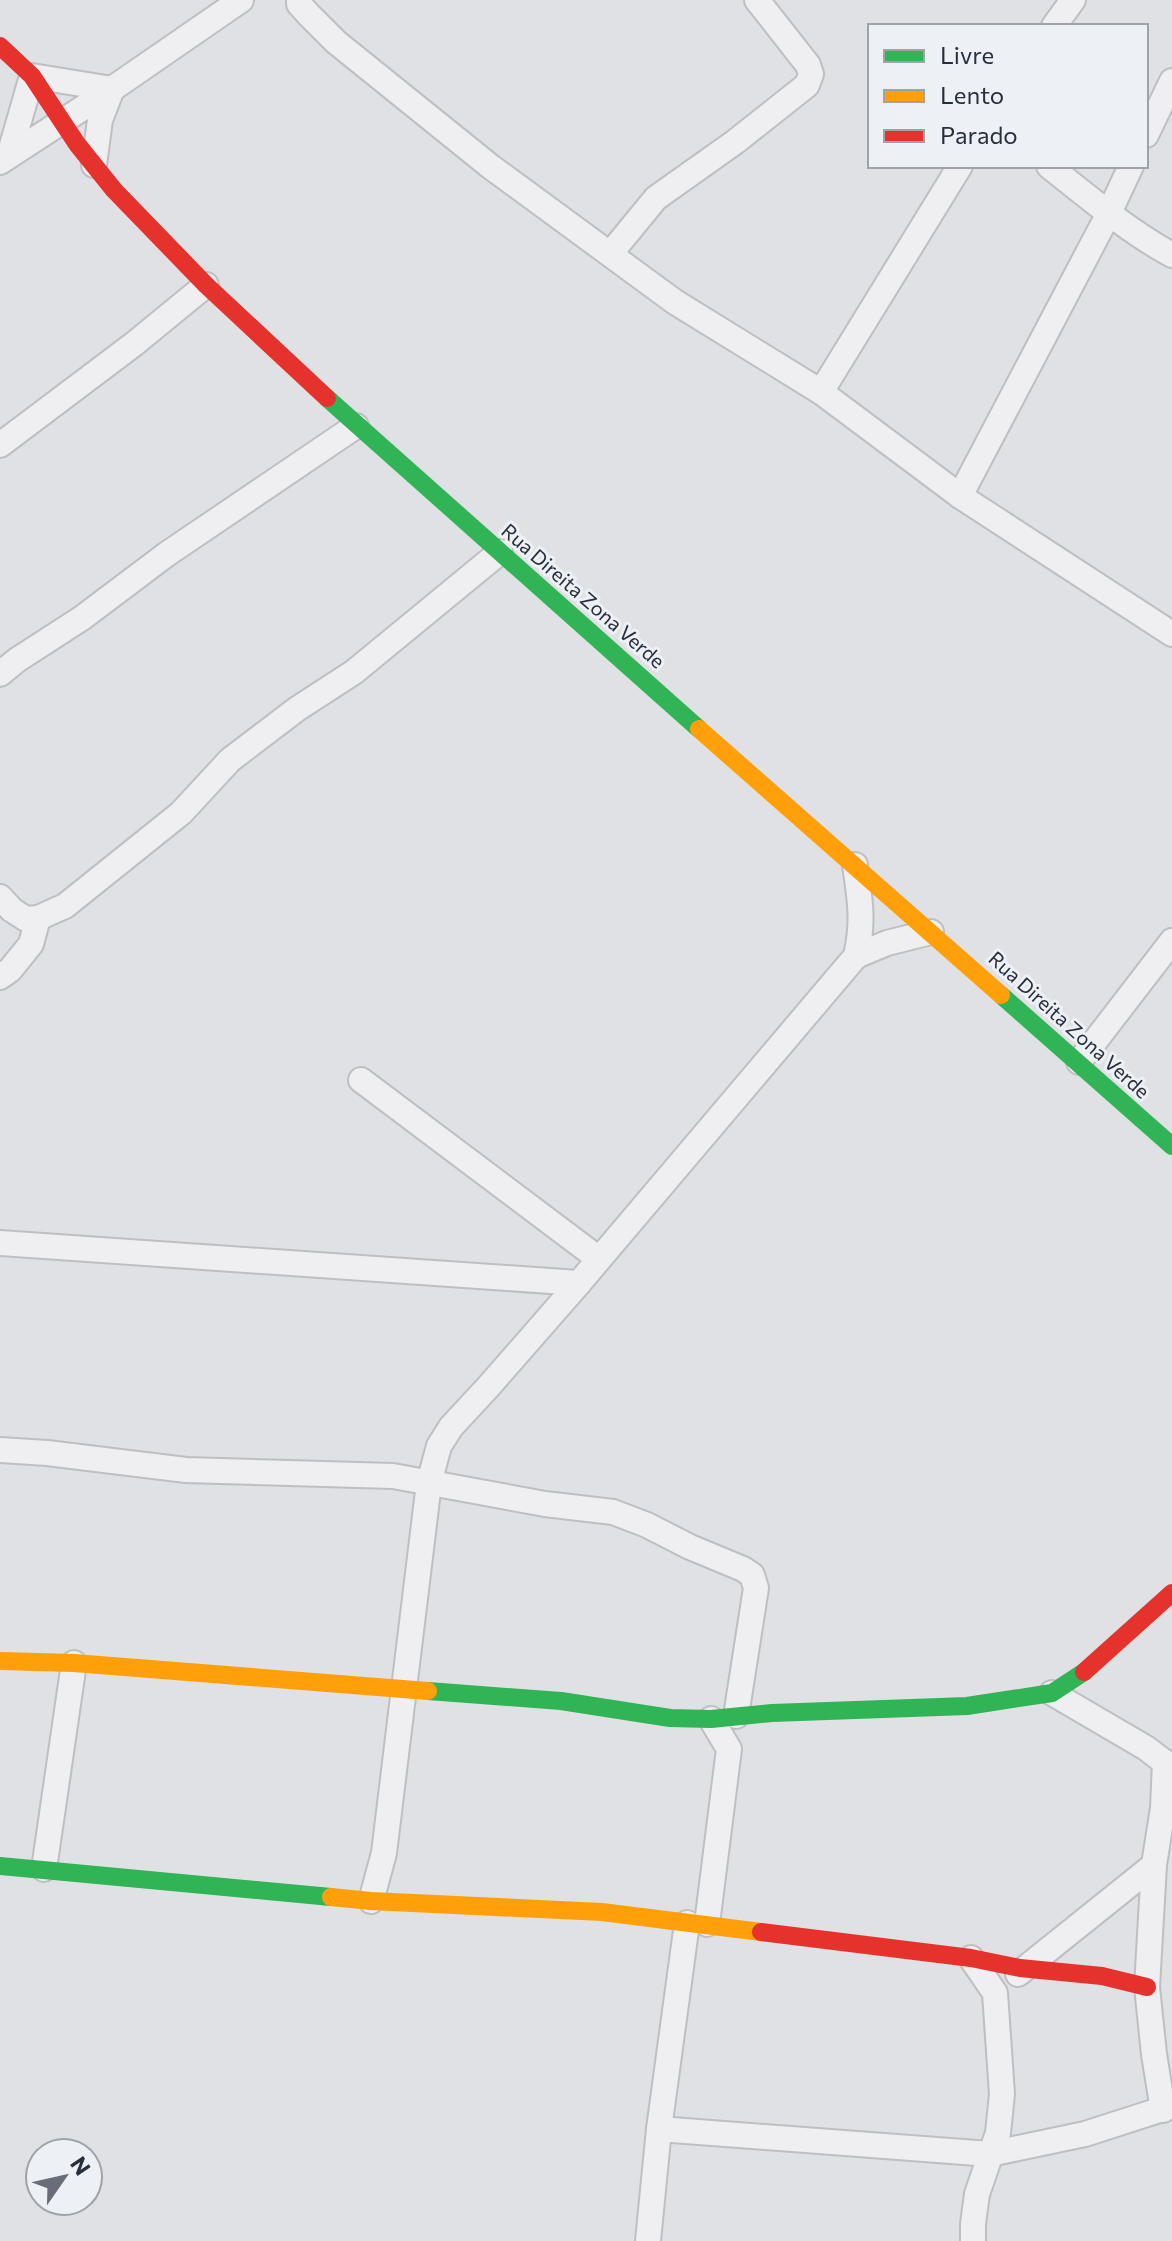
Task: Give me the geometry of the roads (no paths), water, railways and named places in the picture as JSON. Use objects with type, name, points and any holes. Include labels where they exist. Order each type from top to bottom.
[{"type":"street","points":[[5,159],[241,0]]},
{"type":"street","points":[[610,254],[656,198],[735,142],[807,85],[811,74],[808,65],[757,0]]},
{"type":"street","points":[[1055,24],[1073,0]]},
{"type":"street","points":[[293,1],[336,42],[491,167],[675,302],[821,392],[960,496],[1172,634]]},
{"type":"street","name":"Rua Direita Zona Verde","points":[[0,46],[32,76],[77,144],[114,190],[206,285],[356,426],[1172,1146]]},
{"type":"street","points":[[5,159],[32,76],[112,89]]},
{"type":"street","points":[[1148,131],[1172,81]]},
{"type":"street","points":[[94,165],[100,120],[112,89]]},
{"type":"street","points":[[821,392],[959,168]]},
{"type":"street","points":[[1052,168],[1156,247],[1172,255]]},
{"type":"street","points":[[960,496],[1130,168]]},
{"type":"street","points":[[0,445],[134,344],[206,285]]},
{"type":"street","points":[[0,674],[167,554],[356,426]]},
{"type":"street","points":[[0,897],[26,919],[38,918],[65,906],[181,813],[230,760],[297,709],[354,672],[500,552]]},
{"type":"street","points":[[855,865],[862,914],[856,956]]},
{"type":"street","points":[[0,977],[10,970],[31,944],[38,918]]},
{"type":"street","points":[[371,1901],[384,1853],[429,1483],[439,1446],[451,1427],[579,1283],[856,956],[887,943],[931,932]]},
{"type":"street","points":[[1079,1062],[1172,941]]},
{"type":"street","points":[[361,1080],[599,1259]]},
{"type":"street","points":[[0,1243],[579,1283]]},
{"type":"street","points":[[393,1476],[439,1446]]},
{"type":"street","points":[[0,1450],[186,1470],[393,1476],[545,1504],[613,1512],[752,1575],[756,1588],[736,1716]]},
{"type":"street","points":[[0,1661],[74,1663],[561,1701],[670,1718],[711,1719],[772,1713],[967,1706],[1052,1693],[1090,1668],[1172,1593]]},
{"type":"street","points":[[44,1869],[74,1663]]},
{"type":"street","points":[[659,2129],[990,2154],[1085,2134],[1167,2108],[1154,2054],[1147,1987],[1154,1865],[1168,1808],[1168,1765],[1105,1723],[1052,1693]]},
{"type":"street","points":[[648,2241],[659,2129],[729,1749],[772,1713]]},
{"type":"street","points":[[711,1719],[729,1749]]},
{"type":"street","points":[[995,1993],[1154,1865]]},
{"type":"street","points":[[0,1866],[371,1901],[602,1912],[971,1958],[1024,1969],[1091,1973],[1147,1987]]},
{"type":"street","points":[[971,1958],[995,1993],[1002,2094],[998,2133],[977,2194],[973,2241]]}]
